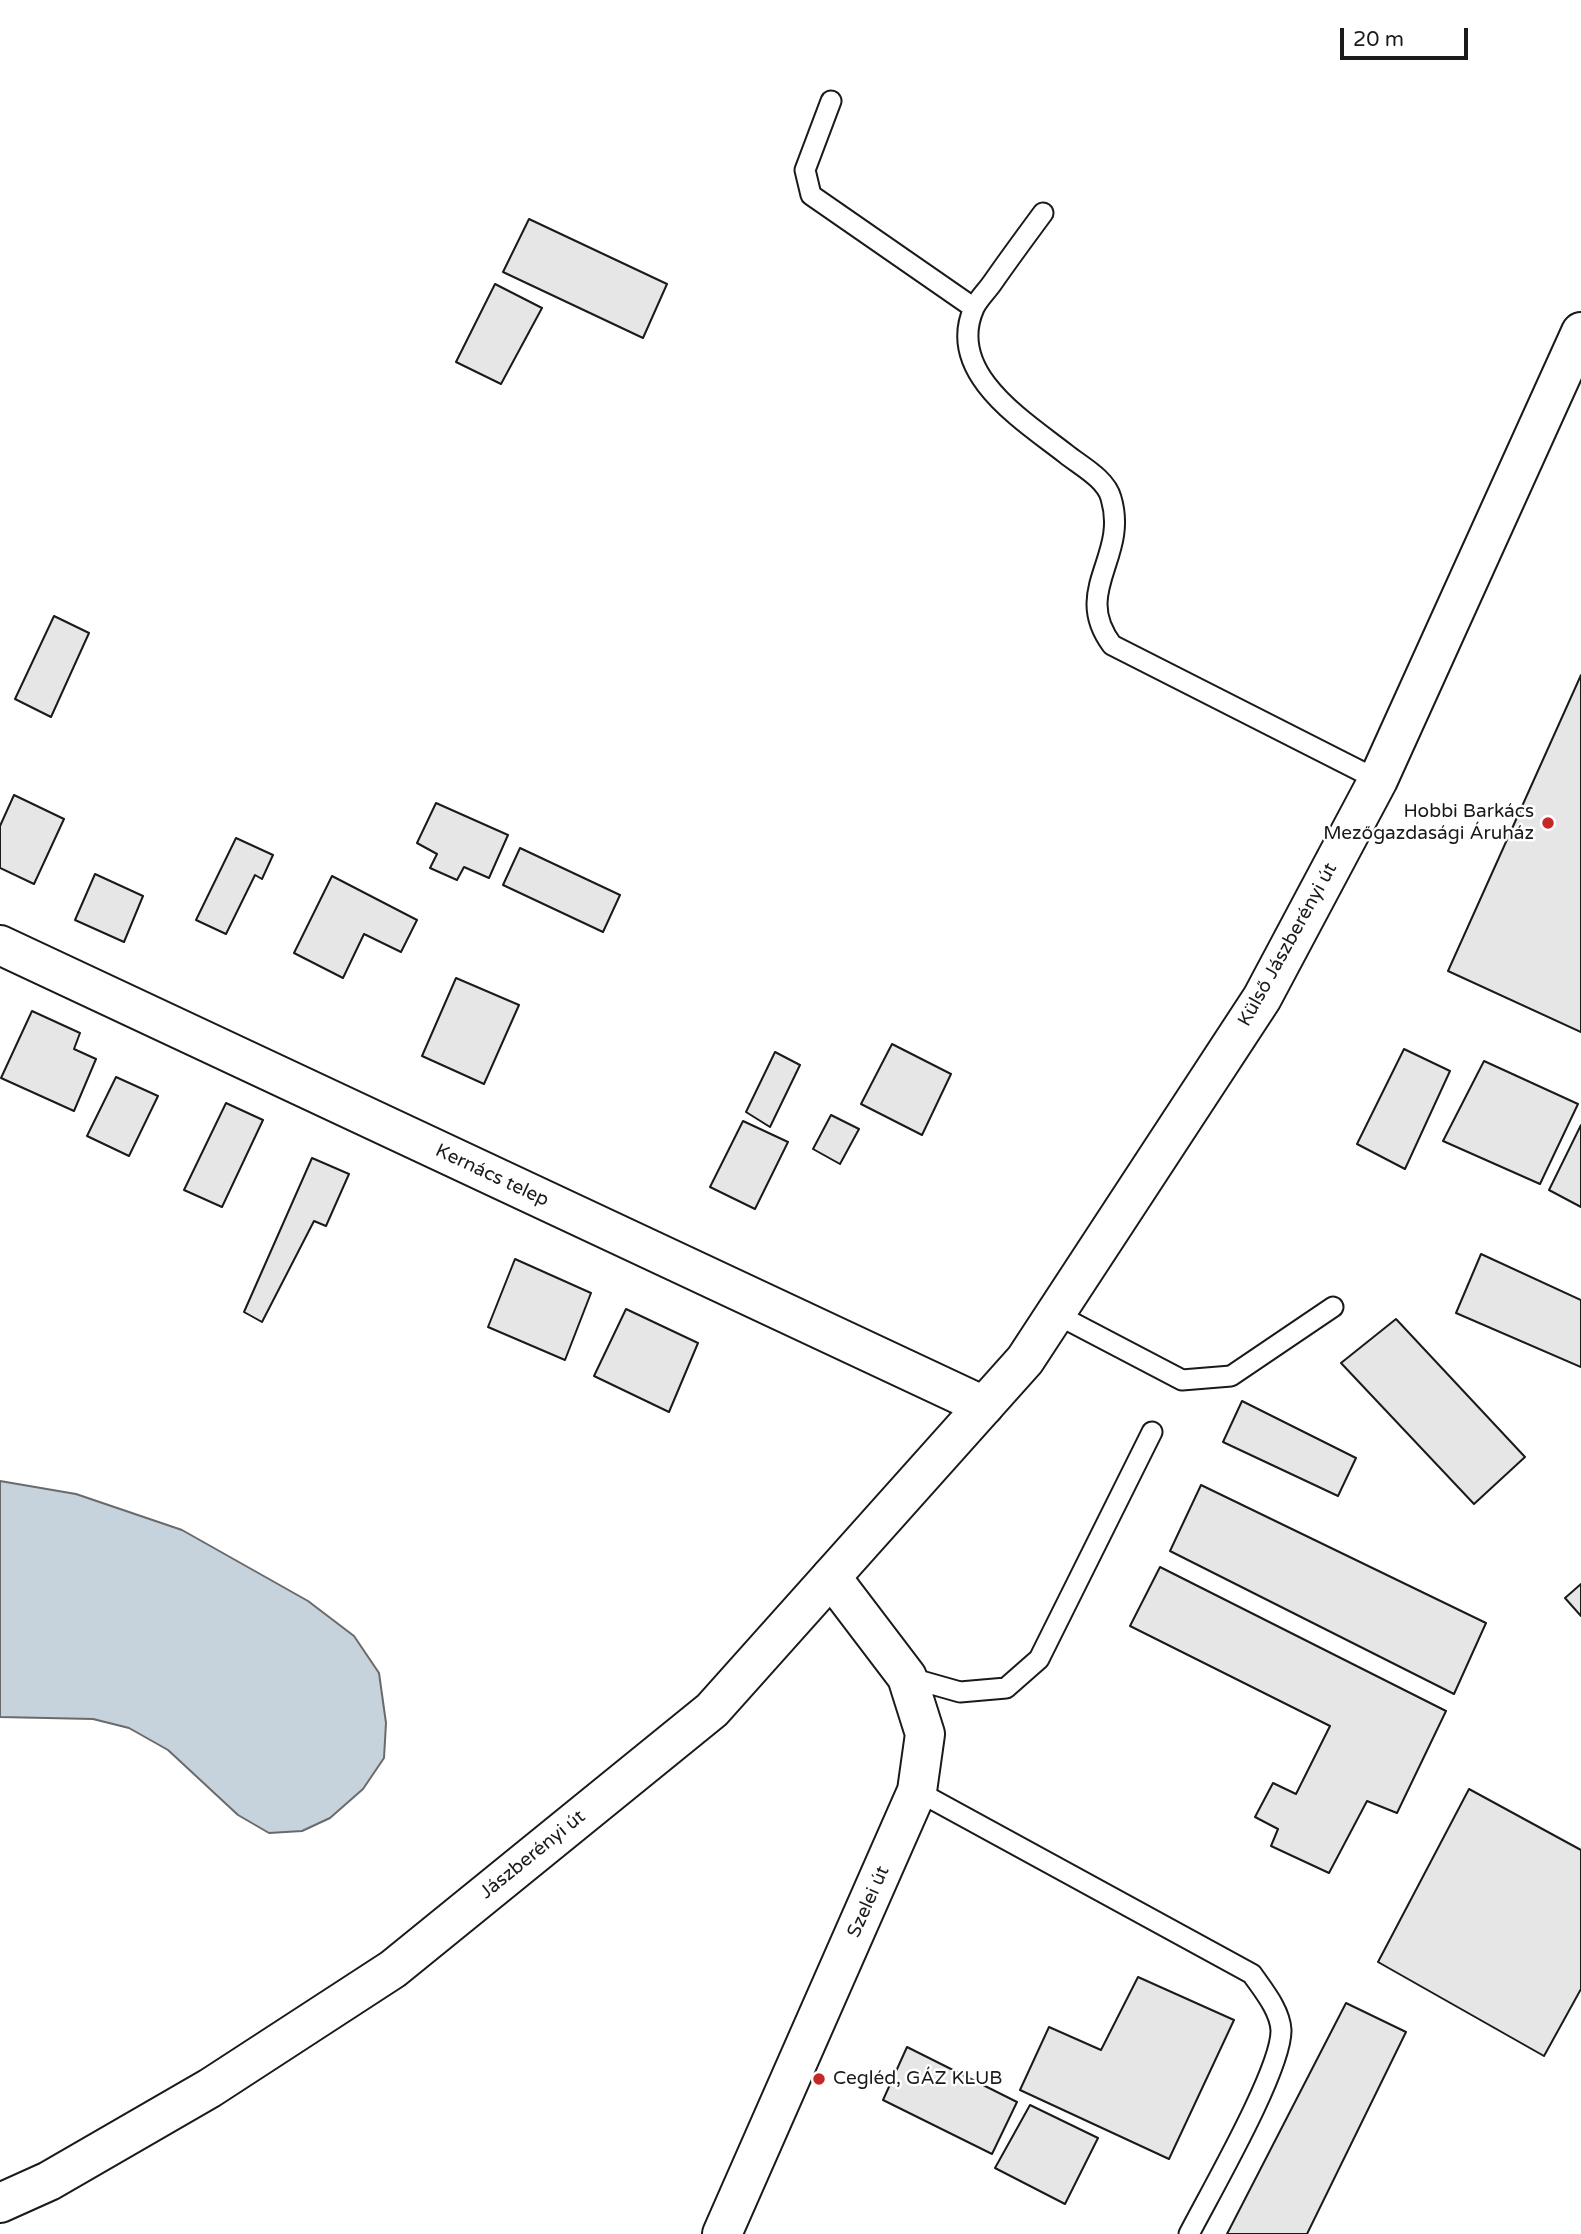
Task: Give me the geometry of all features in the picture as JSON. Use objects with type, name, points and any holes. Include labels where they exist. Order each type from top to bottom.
[{"type":"main road","name":"Külső Jászberényi út","points":[[984,1406],[1025,1360],[1262,998],[1378,780],[1581,332]]},
{"type":"main road","name":"Kernács telep","points":[[0,945],[984,1406]]},
{"type":"main road","name":"Jászberényi út","points":[[0,2203],[49,2181],[210,2088],[393,1969],[712,1710],[984,1406]]},
{"type":"main road","name":"Szelei út","points":[[722,2234],[918,1791],[925,1734],[907,1677],[831,1577]]},
{"type":"lane","points":[[831,101],[805,170],[811,195],[974,308]]},
{"type":"lane","points":[[1043,213],[974,308],[968,334],[975,369],[1005,407],[1098,479],[1111,495],[1115,518],[1114,542],[1094,604],[1099,628],[1112,645],[1378,780]]},
{"type":"lane","points":[[1056,1314],[1182,1380],[1231,1376],[1333,1307]]},
{"type":"lane","points":[[907,1677],[960,1692],[1006,1688],[1039,1659],[1152,1432]]},
{"type":"lane","points":[[918,1791],[1252,1974],[1271,2001],[1281,2030],[1274,2065],[1189,2234]]},
{"type":"shaded area","points":[[0,1481],[76,1494],[182,1530],[308,1601],[354,1636],[379,1673],[386,1723],[384,1758],[363,1789],[330,1818],[302,1831],[269,1833],[238,1815],[168,1750],[129,1728],[93,1719],[0,1717]]},
{"type":"building","points":[[529,219],[667,284],[643,338],[503,272]]},
{"type":"building","points":[[495,284],[542,308],[501,384],[456,362]]},
{"type":"building","points":[[54,616],[89,633],[51,717],[15,699]]},
{"type":"building","name":"Hobbi Barkács Mezőgazdasági Áruház","points":[[1581,675],[1581,1032],[1448,971]]},
{"type":"building","points":[[14,795],[64,819],[34,884],[0,868],[0,826]]},
{"type":"building","points":[[436,803],[508,835],[489,878],[464,867],[457,880],[430,868],[437,854],[417,843]]},
{"type":"building","points":[[236,838],[273,855],[262,879],[255,875],[226,934],[196,920]]},
{"type":"building","points":[[520,848],[620,895],[603,932],[503,885]]},
{"type":"building","points":[[95,874],[143,896],[124,942],[75,920]]},
{"type":"building","points":[[332,876],[417,920],[401,952],[364,934],[343,978],[294,953]]},
{"type":"building","points":[[456,978],[519,1005],[484,1084],[422,1056]]},
{"type":"building","points":[[32,1011],[80,1033],[74,1049],[96,1059],[74,1111],[1,1078]]},
{"type":"building","points":[[892,1044],[951,1074],[922,1135],[861,1104]]},
{"type":"building","points":[[1404,1049],[1450,1071],[1405,1169],[1357,1144]]},
{"type":"building","points":[[775,1052],[800,1065],[770,1127],[746,1112]]},
{"type":"building","points":[[1484,1061],[1578,1104],[1540,1184],[1443,1141]]},
{"type":"building","points":[[116,1077],[158,1096],[129,1156],[87,1136]]},
{"type":"building","points":[[226,1103],[263,1120],[222,1207],[184,1190]]},
{"type":"building","points":[[831,1115],[859,1129],[840,1164],[813,1149]]},
{"type":"building","points":[[743,1121],[788,1142],[755,1209],[710,1187]]},
{"type":"building","points":[[1581,1125],[1581,1207],[1549,1190]]},
{"type":"building","points":[[312,1158],[349,1174],[326,1226],[314,1221],[262,1322],[244,1312]]},
{"type":"building","points":[[1481,1254],[1581,1300],[1581,1367],[1456,1313]]},
{"type":"building","points":[[515,1259],[591,1293],[565,1360],[488,1327]]},
{"type":"building","points":[[626,1309],[698,1343],[669,1412],[594,1376]]},
{"type":"building","points":[[1396,1319],[1525,1457],[1474,1504],[1341,1363]]},
{"type":"building","points":[[1242,1401],[1356,1458],[1338,1496],[1223,1442]]},
{"type":"building","points":[[1201,1485],[1486,1623],[1454,1694],[1170,1551]]},
{"type":"building","points":[[1160,1567],[1446,1711],[1397,1813],[1367,1801],[1329,1873],[1271,1846],[1278,1829],[1255,1817],[1273,1783],[1296,1794],[1330,1726],[1130,1626]]},
{"type":"building","points":[[1581,1584],[1581,1616],[1565,1598]]},
{"type":"building","points":[[1469,1789],[1581,1850],[1581,1989],[1544,2056],[1378,1962]]},
{"type":"building","points":[[1138,1977],[1234,2020],[1169,2159],[1020,2090],[1049,2027],[1101,2050]]},
{"type":"building","points":[[1346,2003],[1406,2032],[1307,2234],[1227,2234]]},
{"type":"building","points":[[907,2047],[1017,2102],[992,2154],[883,2100]]},
{"type":"building","points":[[1030,2105],[1098,2138],[1065,2204],[995,2168]]},
{"type":"place","name":"Hobbi Barkács Mezőgazdasági Áruház","points":[[1548,823]]},
{"type":"place","name":"Cegléd, GÁZ KLUB","points":[[819,2079]]}]
